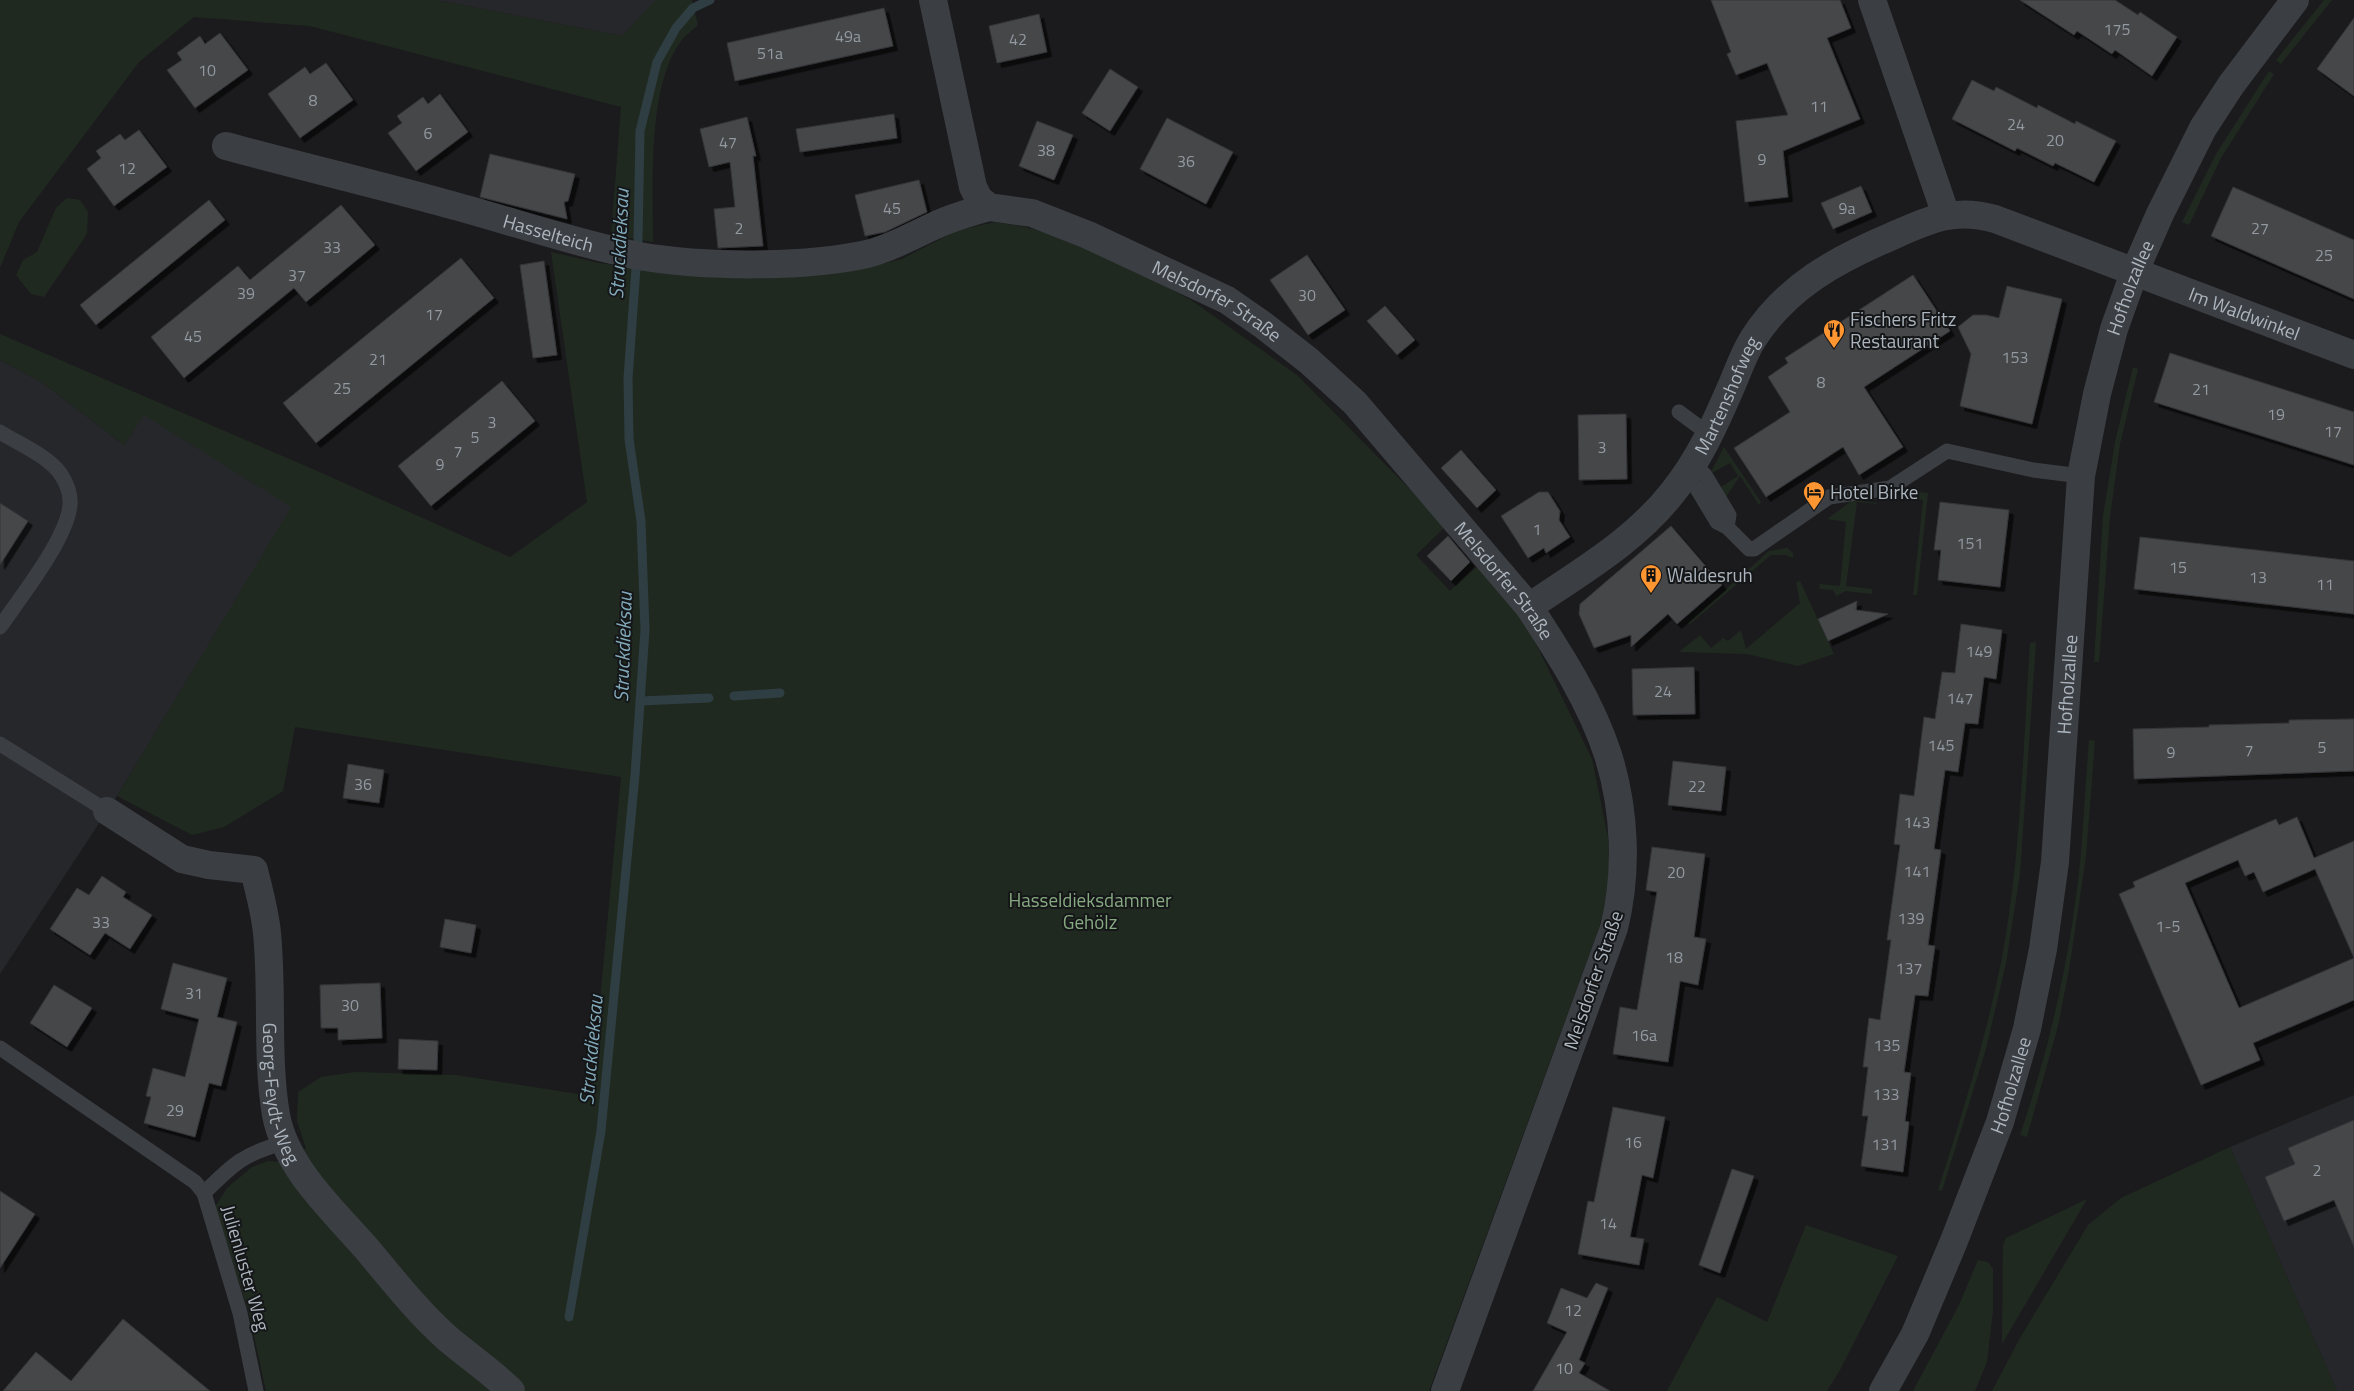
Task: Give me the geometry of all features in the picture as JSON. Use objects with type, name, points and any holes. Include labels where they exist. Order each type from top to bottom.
[{"type":"street","points":[[933,0],[972,187],[979,199],[989,207]]},
{"type":"street","points":[[1872,0],[1946,215]]},
{"type":"street","name":"Hofholzallee","points":[[1884,1391],[1915,1334],[1954,1241],[2000,1122],[2027,1029],[2042,949],[2055,862],[2081,476],[2097,394],[2114,329],[2134,272],[2176,178],[2203,128],[2241,70],[2295,0]]},
{"type":"street","name":"Hasselteich","points":[[226,146],[435,200],[616,250],[657,259],[720,264],[827,260],[867,254],[891,246],[946,221],[989,207]]},
{"type":"street","name":"Melsdorfer Straße","points":[[989,207],[1032,213],[1088,235],[1227,300],[1264,325],[1356,403],[1529,607],[1552,642],[1593,717],[1608,755],[1617,794],[1622,837],[1622,884],[1614,928],[1601,969],[1559,1075],[1445,1391]]},
{"type":"street","name":"Martenshofweg","points":[[1529,607],[1638,531],[1660,509],[1689,471],[1710,435],[1753,339],[1782,303],[1804,284],[1850,254],[1919,224],[1946,215],[1964,213],[1995,219],[2134,272]]},
{"type":"street","name":"Im Waldwinkel","points":[[2134,272],[2354,354]]},
{"type":"street","name":"Georg-Feydt-Weg","points":[[107,811],[182,859],[209,865],[254,870],[263,905],[267,935],[272,1086],[276,1117],[284,1143],[303,1174],[413,1303],[448,1338],[489,1369],[511,1391]]},
{"type":"lane","points":[[1679,412],[1710,435]]},
{"type":"lane","points":[[0,627],[56,542],[67,519],[70,505],[69,492],[58,471],[1,434]]},
{"type":"lane","points":[[1689,471],[1696,487],[1717,522],[1727,527],[1749,549],[1754,548],[1829,497],[1890,488],[1947,450],[2033,470],[2081,476]]},
{"type":"lane","points":[[0,744],[107,811]]},
{"type":"lane","points":[[0,1048],[195,1182],[204,1193]]},
{"type":"lane","name":"Julienluster Weg","points":[[256,1391],[240,1313],[204,1193],[228,1168],[243,1158],[262,1149],[284,1143]]},
{"type":"shaded area","points":[[436,0],[658,0],[622,36]]},
{"type":"shaded area","points":[[0,360],[43,383],[124,445],[144,414],[292,507],[117,796],[0,974]]},
{"type":"shaded area","points":[[2354,1095],[2354,1391],[2337,1391],[2230,1147]]},
{"type":"green space","points":[[0,0],[436,0],[622,36],[656,0],[692,0],[698,25],[681,41],[670,61],[662,84],[654,138],[653,242],[611,235],[621,107],[310,26],[194,17],[139,62],[19,222],[0,268]]},
{"type":"green space","points":[[2324,0],[2332,0],[2281,64],[2276,60]]},
{"type":"green space","points":[[2269,71],[2274,74],[2221,158],[2189,225],[2182,222],[2216,154]]},
{"type":"green space","points":[[67,198],[80,200],[88,212],[87,234],[44,297],[31,294],[16,275],[23,260],[37,252],[56,208]]},
{"type":"green space","name":"Hasseldieksdammer Gehölz","points":[[995,222],[1025,227],[1086,244],[1191,300],[1297,375],[1446,526],[1416,555],[1450,591],[1481,563],[1520,611],[1592,759],[1608,837],[1610,882],[1599,928],[1429,1391],[266,1391],[249,1313],[215,1207],[227,1188],[252,1167],[268,1161],[283,1162],[306,1148],[297,1121],[298,1092],[321,1077],[355,1072],[456,1075],[591,1096],[621,777],[295,727],[283,791],[224,827],[192,835],[117,796],[291,507],[144,415],[124,445],[43,383],[0,360],[0,334],[315,470],[510,557],[587,502],[551,252],[599,263],[660,271],[805,276],[857,270],[902,259],[956,231]]},
{"type":"green space","points":[[2133,367],[2138,369],[2120,444],[2110,517],[2099,662],[2094,662],[2103,516],[2115,442]]},
{"type":"green space","points":[[1724,447],[1761,502],[1759,505],[1740,476],[1726,497],[1721,487],[1738,476],[1730,463],[1710,474]]},
{"type":"green space","points":[[1906,491],[1928,493],[1917,595],[1913,595],[1923,500],[1903,497]]},
{"type":"green space","points":[[1853,500],[1877,504],[1857,502],[1846,586],[1872,589],[1872,594],[1846,591],[1836,596],[1833,590],[1820,589],[1819,584],[1840,586],[1846,522],[1827,519]]},
{"type":"green space","points":[[1787,548],[1793,553],[1793,558],[1786,555],[1771,555],[1690,624],[1688,623],[1769,551]]},
{"type":"green space","points":[[1800,581],[1834,654],[1798,666],[1747,654],[1679,652],[1700,635],[1711,648],[1723,638],[1728,641],[1741,630],[1746,649],[1800,603],[1796,582]]},
{"type":"green space","points":[[2036,642],[2020,874],[2006,963],[1986,1049],[1942,1191],[1938,1190],[1964,1106],[1995,992],[2008,923],[2017,844],[2030,643]]},
{"type":"green space","points":[[2089,740],[2095,741],[2086,856],[2069,970],[2058,1026],[2027,1137],[2020,1135],[2051,1031],[2072,925],[2081,853]]},
{"type":"green space","points":[[2230,1147],[2337,1391],[1992,1391],[2020,1338],[2088,1225],[2121,1198]]},
{"type":"green space","points":[[2087,1199],[2002,1344],[2003,1245],[2006,1238]]},
{"type":"green space","points":[[1806,1225],[1898,1256],[1840,1370],[1827,1391],[1667,1391],[1717,1297],[1767,1322]]},
{"type":"green space","points":[[1978,1260],[1988,1262],[1993,1269],[1993,1311],[1987,1362],[1975,1391],[1913,1391],[1959,1305]]},
{"type":"building","points":[[1711,0],[1840,0],[1851,28],[1827,38],[1860,119],[1783,151],[1788,197],[1745,202],[1736,121],[1788,115],[1767,63],[1736,75],[1727,54],[1731,52]]},
{"type":"building","points":[[2020,0],[2115,0],[2138,15],[2140,12],[2177,37],[2152,76],[2115,50],[2112,54],[2077,31],[2074,35]]},
{"type":"building","points":[[884,8],[893,46],[735,81],[727,43]]},
{"type":"building","points":[[1039,14],[1047,52],[997,63],[989,26]]},
{"type":"building","points":[[2354,18],[2354,96],[2317,69]]},
{"type":"building","points":[[220,33],[248,70],[195,108],[167,70],[182,60],[177,53],[200,36],[205,44]]},
{"type":"building","points":[[326,63],[353,100],[300,138],[268,94],[305,67],[310,74]]},
{"type":"building","points":[[1110,69],[1138,87],[1110,131],[1082,113]]},
{"type":"building","points":[[1972,80],[1994,91],[1996,87],[2037,108],[2038,105],[2075,124],[2076,121],[2116,141],[2094,182],[2055,163],[2053,166],[2017,148],[2015,151],[1952,119]]},
{"type":"building","points":[[440,94],[468,132],[416,171],[388,133],[402,123],[397,116],[423,97],[428,104]]},
{"type":"building","points":[[894,114],[897,138],[800,152],[796,129]]},
{"type":"building","points":[[747,117],[756,156],[753,156],[763,246],[718,248],[714,209],[735,207],[730,162],[709,167],[700,129]]},
{"type":"building","points":[[1167,118],[1233,152],[1206,204],[1140,169]]},
{"type":"building","points":[[1037,121],[1073,135],[1054,180],[1019,166]]},
{"type":"building","points":[[139,130],[167,167],[114,206],[87,169],[101,158],[96,151],[120,134],[125,140]]},
{"type":"building","points":[[490,154],[575,174],[568,201],[564,202],[567,219],[480,197]]},
{"type":"building","points":[[919,180],[927,212],[885,232],[865,236],[855,195]]},
{"type":"building","points":[[1861,186],[1872,212],[1833,229],[1821,203]]},
{"type":"building","points":[[2233,187],[2354,240],[2354,299],[2211,236]]},
{"type":"building","points":[[209,200],[225,220],[96,325],[80,305]]},
{"type":"building","points":[[341,205],[375,245],[306,302],[294,288],[184,378],[151,337],[238,266],[250,280]]},
{"type":"building","points":[[1307,255],[1345,310],[1308,335],[1270,280]]},
{"type":"building","points":[[461,258],[494,298],[316,443],[283,403]]},
{"type":"building","points":[[544,261],[557,355],[533,358],[520,265]]},
{"type":"building","points":[[1913,275],[1950,331],[1864,387],[1903,447],[1859,475],[1843,447],[1766,497],[1734,448],[1790,412],[1768,377],[1788,363],[1785,358]]},
{"type":"building","points":[[2007,286],[2062,299],[2032,424],[1960,406],[1971,354],[1958,327],[1973,315],[1999,318]]},
{"type":"building","points":[[1385,306],[1415,340],[1397,355],[1367,321]]},
{"type":"building","points":[[2170,353],[2354,412],[2354,465],[2154,402]]},
{"type":"building","points":[[502,381],[535,421],[431,506],[398,466]]},
{"type":"building","points":[[1626,414],[1627,479],[1579,480],[1578,415]]},
{"type":"building","points":[[1461,450],[1496,490],[1477,508],[1441,468]]},
{"type":"building","points":[[1539,492],[1548,492],[1560,511],[1559,520],[1570,537],[1546,553],[1544,548],[1528,558],[1501,516]]},
{"type":"building","points":[[1940,502],[2009,510],[2000,587],[1938,580],[1941,550],[1934,550]]},
{"type":"building","points":[[0,503],[28,521],[0,565]]},
{"type":"building","name":"Waldesruh","points":[[1671,526],[1722,585],[1677,624],[1668,614],[1631,647],[1631,635],[1594,648],[1579,614],[1580,604]]},
{"type":"building","points":[[1448,536],[1470,562],[1451,581],[1427,556]]},
{"type":"building","points":[[2140,537],[2354,561],[2354,614],[2134,589]]},
{"type":"building","points":[[1857,601],[1856,610],[1888,614],[1828,641],[1818,619]]},
{"type":"building","points":[[1961,624],[2002,630],[1996,679],[1984,677],[1978,724],[1965,723],[1958,772],[1945,770],[1934,849],[1941,850],[1928,945],[1935,946],[1928,996],[1915,995],[1904,1072],[1911,1073],[1905,1121],[1909,1122],[1903,1172],[1861,1166],[1868,1116],[1862,1116],[1868,1067],[1863,1067],[1869,1018],[1880,1020],[1891,940],[1887,940],[1900,845],[1894,844],[1900,794],[1914,796],[1924,717],[1935,719],[1942,672],[1955,673]]},
{"type":"building","points":[[1694,667],[1695,714],[1633,715],[1632,669]]},
{"type":"building","points":[[2354,719],[2354,771],[2134,779],[2133,729],[2289,723],[2289,720]]},
{"type":"building","points":[[1673,761],[1726,767],[1721,811],[1668,805]]},
{"type":"building","points":[[348,764],[384,770],[379,803],[343,798]]},
{"type":"building","points":[[2297,817],[2314,858],[2354,841],[2354,958],[2354,1000],[2253,1043],[2260,1060],[2201,1085],[2119,894],[2135,887],[2133,882],[2276,819],[2279,825]],"holes":[[[2238,860],[2245,876],[2254,872],[2263,892],[2315,869],[2354,958],[2239,1008],[2185,883]]]},
{"type":"building","points":[[1652,847],[1705,854],[1694,937],[1706,939],[1698,985],[1680,981],[1668,1062],[1613,1054],[1620,1007],[1637,1010],[1657,892],[1646,890]]},
{"type":"building","points":[[102,876],[126,892],[123,897],[152,915],[130,949],[105,933],[90,955],[50,929],[77,888],[89,895]]},
{"type":"building","points":[[445,919],[476,925],[471,953],[440,947]]},
{"type":"building","points":[[173,963],[227,978],[217,1017],[237,1022],[221,1086],[209,1083],[195,1137],[144,1123],[151,1097],[146,1096],[153,1068],[185,1077],[199,1019],[161,1009]]},
{"type":"building","points":[[380,983],[382,1038],[338,1040],[338,1028],[321,1028],[320,985]]},
{"type":"building","points":[[54,985],[92,1008],[67,1047],[30,1023]]},
{"type":"building","points":[[399,1039],[438,1041],[437,1070],[398,1069]]},
{"type":"building","points":[[1613,1107],[1665,1117],[1653,1178],[1642,1175],[1630,1237],[1644,1239],[1639,1265],[1578,1254],[1588,1201],[1594,1202]]},
{"type":"building","points":[[2354,1120],[2354,1247],[2334,1200],[2284,1221],[2265,1177],[2295,1164],[2288,1148]]},
{"type":"building","points":[[1732,1169],[1754,1176],[1720,1273],[1699,1265]]},
{"type":"building","points":[[0,1191],[35,1214],[0,1268]]},
{"type":"building","points":[[1596,1283],[1608,1288],[1579,1360],[1585,1363],[1579,1373],[1610,1391],[1533,1391],[1567,1332],[1547,1323],[1561,1288],[1587,1298]]},
{"type":"building","points":[[123,1319],[210,1391],[3,1391],[36,1352],[71,1381]]},
{"type":"waterway","name":"Struckdieksau","points":[[569,1317],[601,1131],[635,775],[645,630],[641,521],[629,439],[628,378],[638,241],[640,131],[657,62],[676,28],[693,8],[710,0]]},
{"type":"waterway","points":[[734,696],[780,693]]},
{"type":"waterway","points":[[640,701],[709,698]]},
{"type":"place","name":"Fischers Fritz Restaurant","points":[[1834,349]]},
{"type":"place","name":"Hotel Birke","points":[[1814,511]]},
{"type":"place","name":"Waldesruh","points":[[1651,594]]}]
